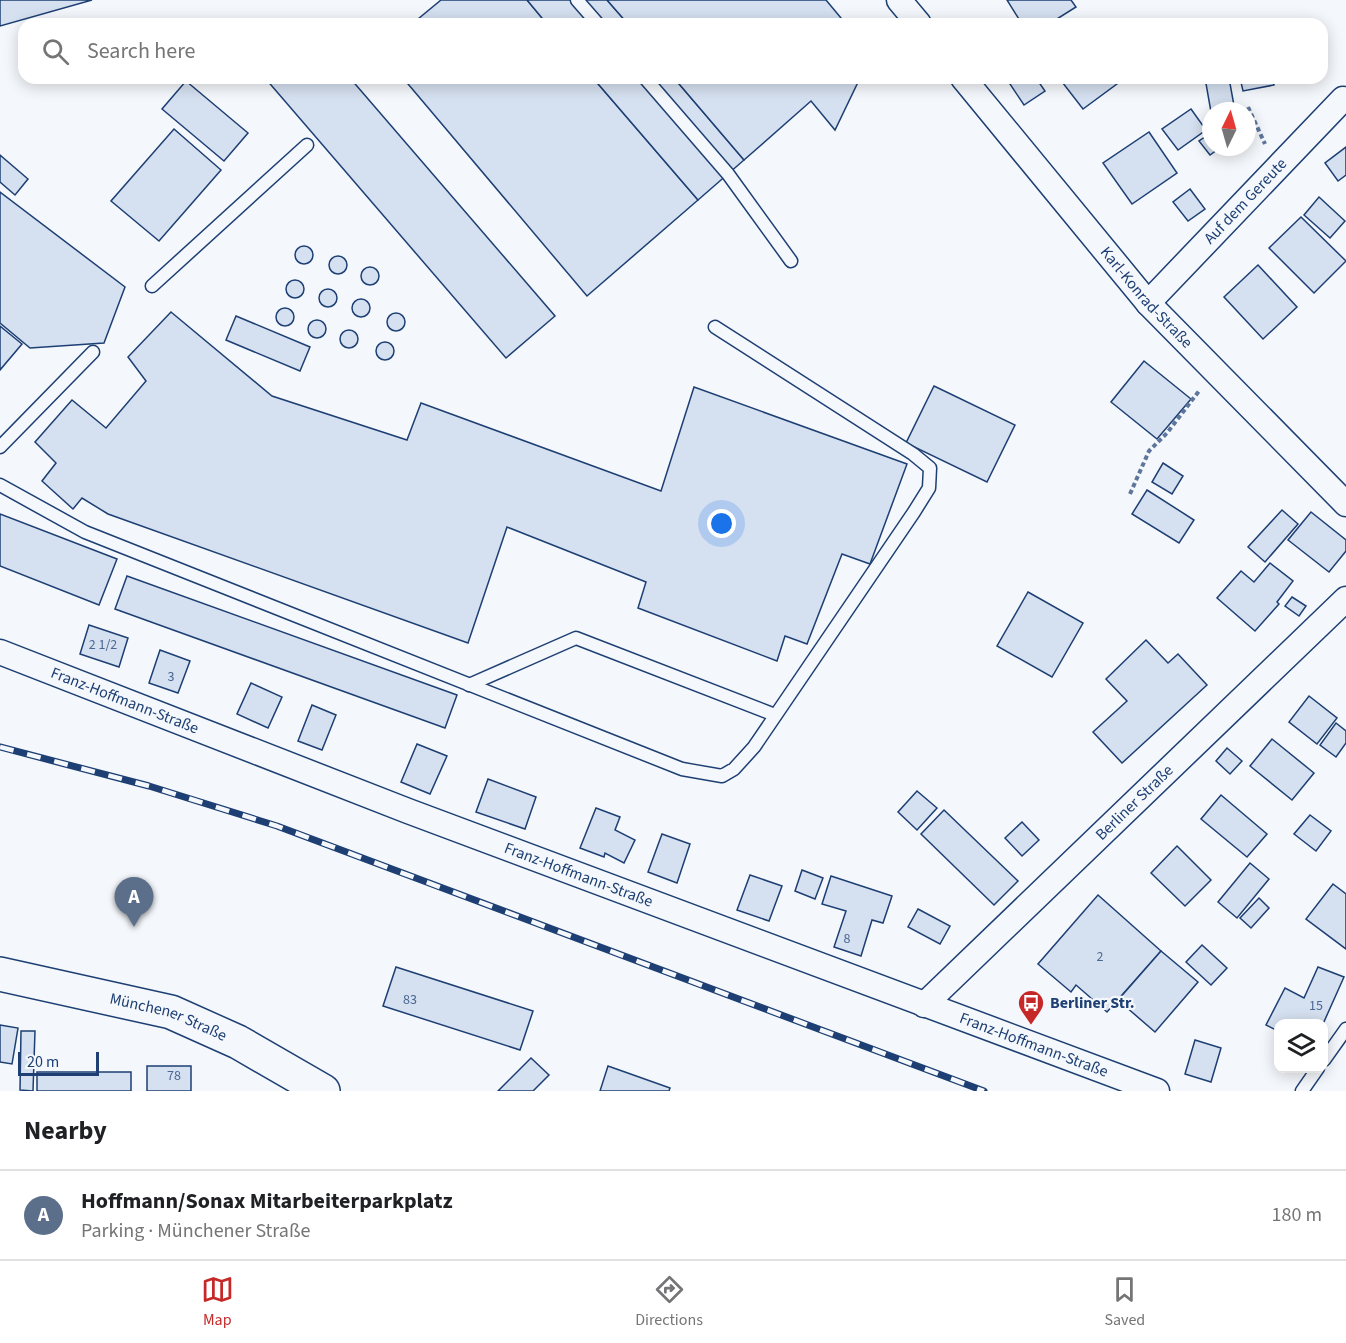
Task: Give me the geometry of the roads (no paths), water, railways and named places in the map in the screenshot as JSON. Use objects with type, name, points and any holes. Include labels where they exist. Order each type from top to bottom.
[{"type":"main road","name":"Münchener Straße","points":[[0,974],[171,1012],[238,1042],[323,1091]]},
{"type":"street","points":[[899,0],[914,18]]},
{"type":"street","name":"Karl-Konrad-Straße","points":[[968,84],[1148,303],[1346,504]]},
{"type":"street","name":"Auf dem Gereute","points":[[1148,303],[1344,99]]},
{"type":"street","name":"Berliner Straße","points":[[924,1005],[1346,599]]},
{"type":"street","name":"Franz-Hoffmann-Straße","points":[[0,652],[408,811],[1157,1091]]},
{"type":"lane","points":[[577,0],[593,18]]},
{"type":"lane","points":[[650,84],[728,174],[790,261]]},
{"type":"lane","points":[[152,286],[307,145]]},
{"type":"lane","points":[[0,485],[85,532],[682,769],[722,776],[741,762],[775,716],[929,488],[930,468],[914,454],[715,327]]},
{"type":"lane","points":[[0,447],[93,352]]},
{"type":"lane","points":[[469,685],[576,638],[775,716]]},
{"type":"lane","points":[[1328,1053],[1346,1029]]},
{"type":"lane","points":[[1302,1091],[1315,1073]]},
{"type":"railway","points":[[0,747],[149,786],[277,826],[984,1091]]},
{"type":"place","name":"Hoffmann/Sonax Mitarbeiterparkplatz","points":[[134,927]]},
{"type":"place","name":"Berliner Str.","points":[[1031,1026]]}]
